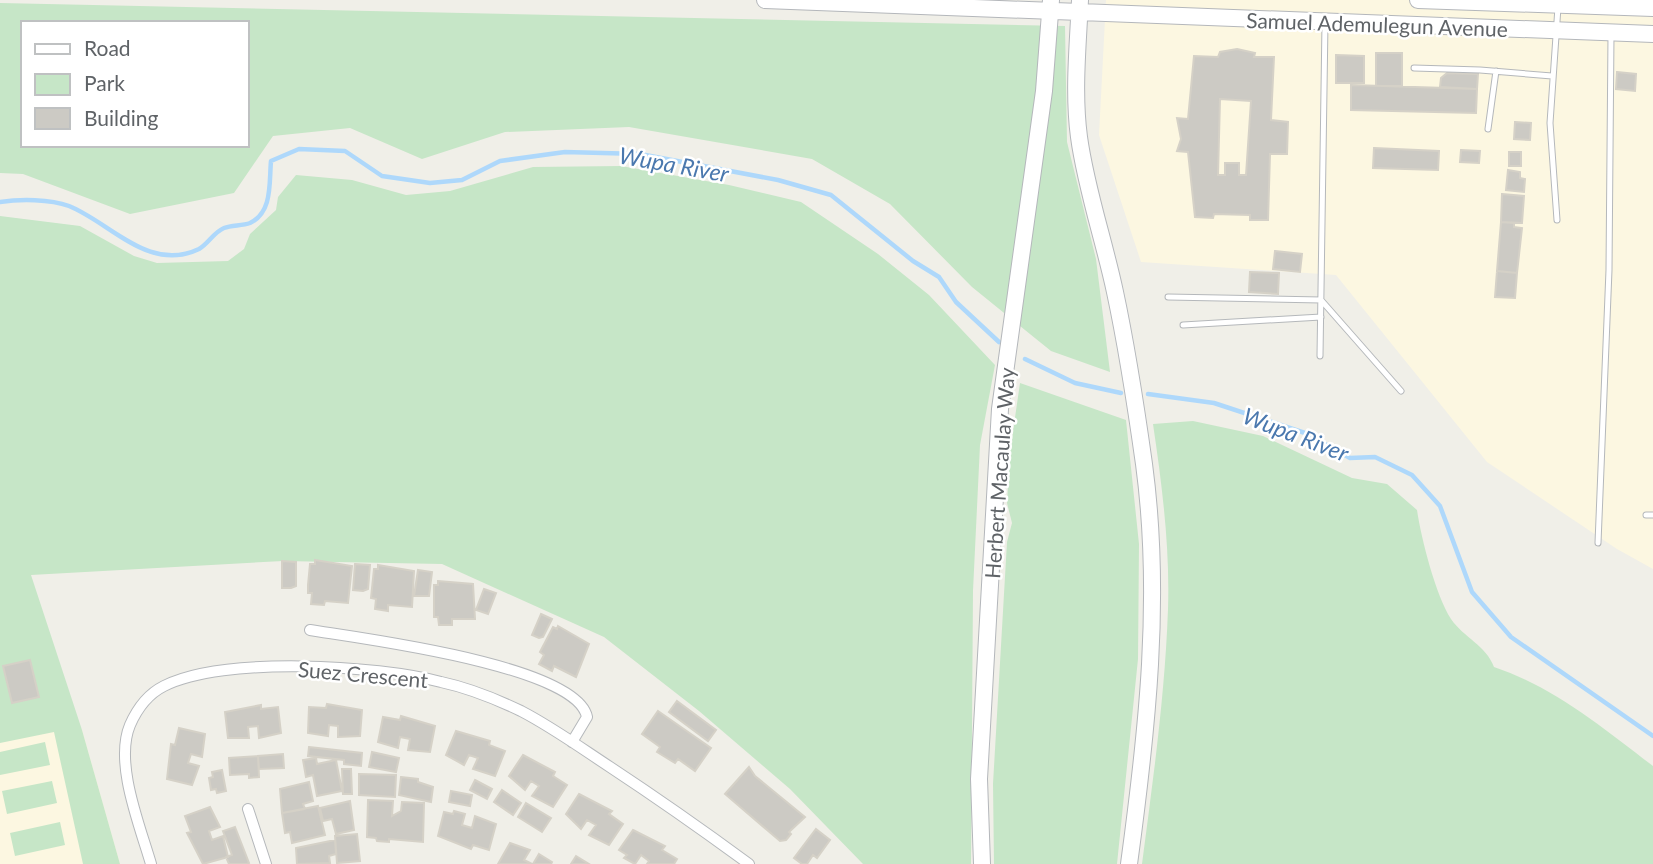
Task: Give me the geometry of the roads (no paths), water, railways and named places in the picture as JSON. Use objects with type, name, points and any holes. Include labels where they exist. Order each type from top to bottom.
[{"type":"main road","name":"Samuel Ademulegun Avenue","points":[[765,0],[959,7],[1080,7],[1555,32],[1653,34]]},
{"type":"main road","name":"Samuel Ademulegun Avenue","points":[[1418,0],[1558,5],[1616,3],[1653,8]]},
{"type":"main road","name":"Herbert Macaulay Way","points":[[982,864],[979,779],[1000,409],[1044,91],[1051,6]]},
{"type":"main road","points":[[1080,7],[1076,77],[1079,138],[1115,293],[1144,466],[1152,624],[1147,723],[1129,864]]},
{"type":"street","points":[[310,630],[458,656],[544,681],[571,696],[586,709],[587,717],[572,742]]},
{"type":"street","name":"Suez Crescent","points":[[151,864],[132,800],[124,754],[129,727],[142,704],[163,687],[188,678],[292,666],[398,673],[441,681],[484,695],[522,712],[572,742],[749,864]]},
{"type":"street","points":[[248,809],[266,864]]},
{"type":"lane","points":[[1556,220],[1550,123],[1558,5]]},
{"type":"lane","points":[[1320,356],[1325,21]]},
{"type":"lane","points":[[1598,543],[1609,270],[1611,33]]},
{"type":"lane","points":[[1414,68],[1552,76]]},
{"type":"lane","points":[[1488,130],[1496,71]]},
{"type":"lane","points":[[1168,298],[1321,299],[1401,391]]},
{"type":"lane","points":[[1183,326],[1321,317]]},
{"type":"lane","points":[[1646,515],[1653,515]]},
{"type":"waterway","name":"Wupa River","points":[[0,202],[35,200],[69,206],[131,243],[163,255],[181,255],[199,249],[224,228],[247,224],[257,218],[263,212],[268,196],[271,161],[299,149],[345,151],[382,176],[430,183],[462,180],[500,161],[565,152],[640,154],[778,180],[831,195],[913,261],[939,277],[956,302],[999,342]]},
{"type":"waterway","name":"Wupa River","points":[[1025,359],[1075,383],[1121,393]]},
{"type":"waterway","name":"Wupa River","points":[[1148,394],[1214,403],[1305,433],[1350,458],[1375,457],[1412,475],[1440,506],[1472,592],[1511,637],[1653,736]]}]
